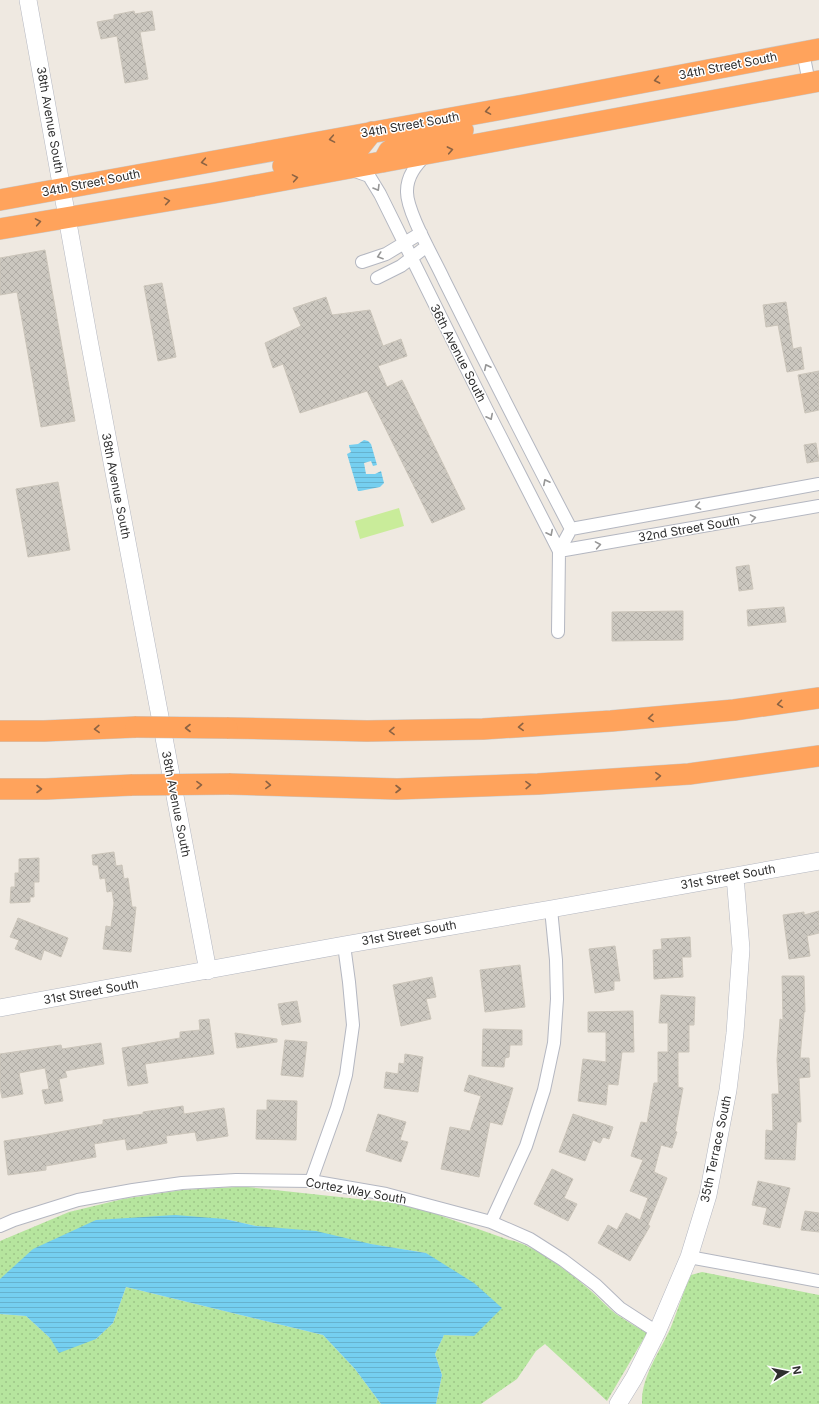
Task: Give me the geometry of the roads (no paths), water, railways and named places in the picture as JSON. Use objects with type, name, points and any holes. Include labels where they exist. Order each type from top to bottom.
[{"type":"highway","name":"34th Street South","points":[[0,200],[524,105],[811,50]]},
{"type":"highway","points":[[0,229],[214,193],[814,82]]},
{"type":"highway","points":[[383,162],[389,151],[400,144],[507,122],[524,105]]},
{"type":"highway","points":[[214,193],[230,180],[242,174],[350,152],[360,147],[372,132]]},
{"type":"highway","points":[[0,731],[136,728],[367,731],[483,729],[611,721],[734,710],[819,698]]},
{"type":"highway","points":[[0,789],[229,784],[397,789],[538,784],[689,774],[819,756]]},
{"type":"street","name":"38th Avenue South","points":[[28,0],[67,217],[208,971]]},
{"type":"street","points":[[811,50],[814,82]]},
{"type":"street","name":"36th Avenue South","points":[[427,154],[417,164],[408,182],[408,202],[427,246],[499,392],[571,529],[559,551]]},
{"type":"street","name":"36th Avenue South","points":[[345,169],[369,176],[380,194],[559,551],[558,632]]},
{"type":"street","points":[[362,262],[386,254],[421,233]]},
{"type":"street","points":[[377,278],[401,266],[427,246]]},
{"type":"street","name":"32nd Street South","points":[[571,529],[819,484]]},
{"type":"street","name":"32nd Street South","points":[[559,551],[819,506]]},
{"type":"street","name":"31st Street South","points":[[0,1008],[208,971],[344,944],[551,910],[819,861]]},
{"type":"street","name":"35th Terrace South","points":[[620,1403],[657,1332],[689,1257],[709,1188],[728,1090],[735,1032],[741,949],[735,876]]},
{"type":"street","points":[[491,1222],[526,1146],[544,1090],[554,1043],[557,1000],[556,960],[551,910]]},
{"type":"street","points":[[311,1181],[337,1108],[346,1075],[353,1025],[344,944]]},
{"type":"street","name":"Cortez Way South","points":[[0,1226],[14,1220],[78,1200],[133,1190],[182,1183],[228,1181],[311,1181],[386,1194],[491,1222],[530,1239],[563,1260],[596,1285],[620,1308],[657,1332]]},
{"type":"street","points":[[689,1257],[819,1281]]},
{"type":"water","points":[[364,440],[371,444],[377,465],[373,466],[371,461],[364,463],[366,474],[375,474],[381,471],[384,483],[380,487],[358,491],[347,454],[351,452],[349,445],[358,444]]},
{"type":"water","points":[[175,1215],[225,1219],[256,1226],[316,1231],[371,1244],[426,1253],[474,1283],[502,1308],[474,1336],[444,1335],[435,1354],[442,1375],[436,1404],[381,1404],[355,1369],[323,1335],[126,1287],[113,1323],[96,1339],[59,1353],[50,1338],[26,1316],[0,1314],[0,1279],[33,1249],[96,1220]]}]
